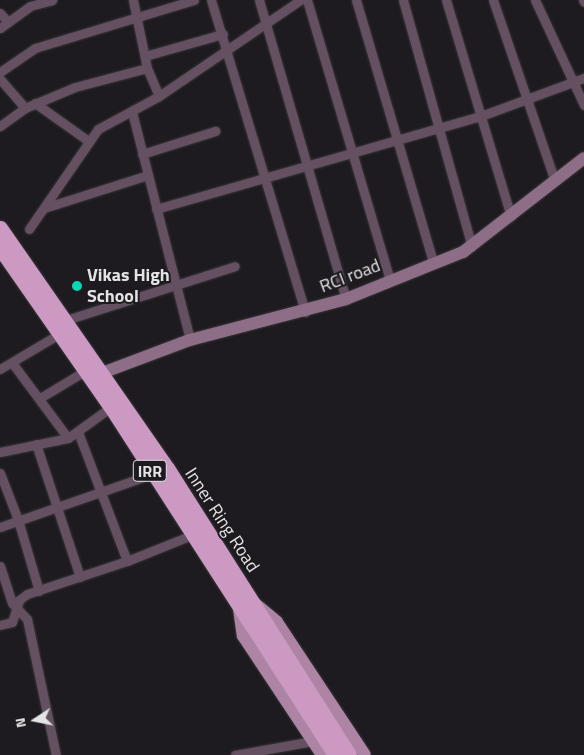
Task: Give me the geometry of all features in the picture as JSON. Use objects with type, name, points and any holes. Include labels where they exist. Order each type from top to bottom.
[{"type":"highway","name":"Inner Ring Road","points":[[0,228],[102,373],[199,532],[246,604]]},
{"type":"highway","name":"Inner Ring Road","points":[[0,248],[111,407],[152,474],[199,532]]},
{"type":"highway","name":"IRR","points":[[246,604],[335,755]]},
{"type":"highway","name":"IRR","points":[[259,626],[349,755]]},
{"type":"main road","name":"Inner Ring Road","points":[[322,755],[243,636],[246,604],[278,622],[365,755]]},
{"type":"street","points":[[0,13],[4,25],[30,6],[52,0]]},
{"type":"street","points":[[133,0],[147,68],[159,96]]},
{"type":"street","points":[[0,72],[35,48],[194,0]]},
{"type":"street","points":[[211,0],[228,48],[305,312]]},
{"type":"street","points":[[259,0],[306,167],[346,299]]},
{"type":"street","points":[[29,229],[88,140],[98,129],[159,96],[266,20],[300,0]]},
{"type":"street","points":[[308,0],[390,280]]},
{"type":"street","points":[[356,0],[433,262]]},
{"type":"street","points":[[403,0],[472,247]]},
{"type":"street","points":[[446,0],[511,216]]},
{"type":"street","points":[[493,0],[555,181]]},
{"type":"street","points":[[536,0],[584,105]]},
{"type":"street","points":[[145,56],[223,34]]},
{"type":"street","points":[[0,126],[25,108],[75,86],[147,68]]},
{"type":"street","points":[[156,209],[354,154],[481,116],[527,101],[584,78]]},
{"type":"street","points":[[0,79],[25,108]]},
{"type":"street","points":[[35,103],[88,140]]},
{"type":"street","points":[[132,112],[190,340]]},
{"type":"street","points":[[142,154],[215,131]]},
{"type":"street","name":"RCI road","points":[[102,373],[190,340],[305,312],[346,299],[472,247],[584,158]]},
{"type":"street","points":[[44,208],[148,175]]},
{"type":"street","points":[[66,320],[235,266]]},
{"type":"street","points":[[0,369],[13,364],[59,334]]},
{"type":"street","points":[[13,364],[68,438]]},
{"type":"street","points":[[40,398],[85,371]]},
{"type":"street","points":[[0,452],[68,438],[111,407]]},
{"type":"street","points":[[78,432],[127,561]]},
{"type":"street","points":[[36,444],[80,577]]},
{"type":"street","points":[[0,473],[18,520],[38,591]]},
{"type":"street","points":[[0,527],[152,474]]},
{"type":"street","points":[[0,626],[12,622],[21,597],[127,561],[199,532]]},
{"type":"street","points":[[0,566],[8,596],[27,619],[56,755]]},
{"type":"street","points":[[236,755],[313,740]]},
{"type":"place","name":"Vikas High School","points":[[77,286]]}]
